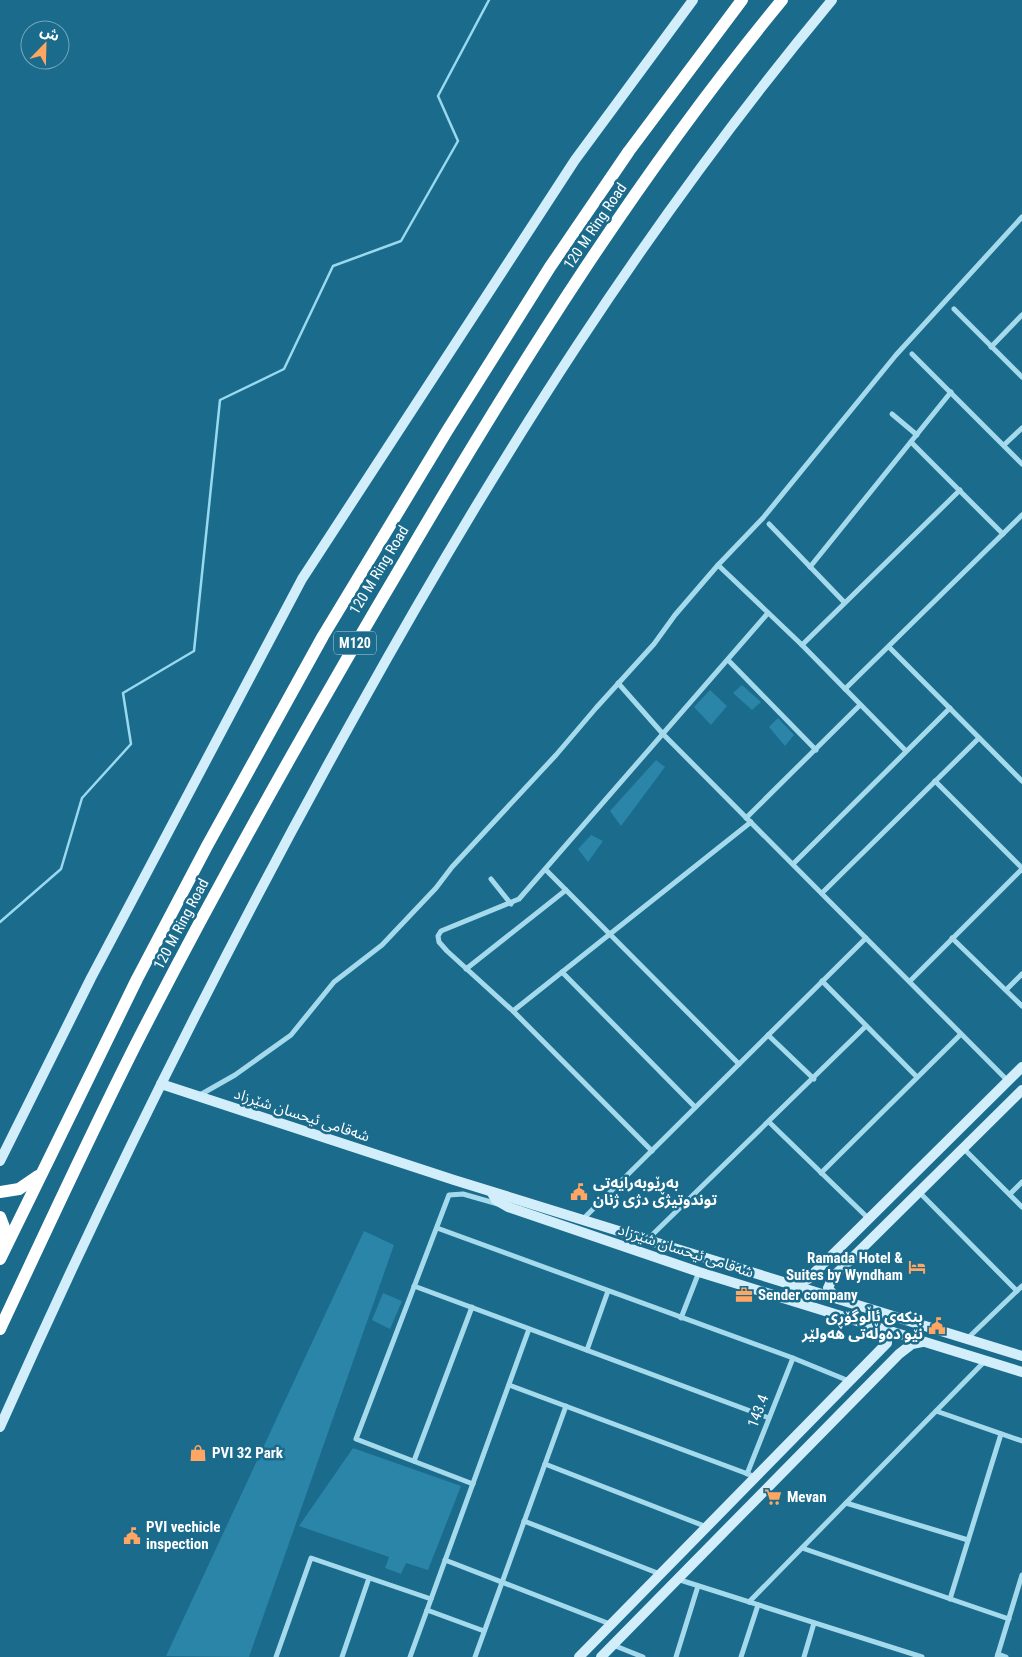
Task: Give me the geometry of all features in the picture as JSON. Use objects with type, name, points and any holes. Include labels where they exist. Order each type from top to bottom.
[{"type":"highway","name":"120 M Ring Road","points":[[2,1254],[40,1175],[207,846],[323,636],[447,431],[550,267],[629,151],[742,0]]},
{"type":"highway","name":"120 M Ring Road","points":[[0,1329],[137,1042],[241,847],[378,605],[471,447],[604,241],[714,87],[782,0]]},
{"type":"highway","points":[[0,1192],[20,1189],[40,1175]]},
{"type":"highway","points":[[0,1217],[5,1230],[2,1254]]},
{"type":"street","points":[[0,1161],[91,978],[302,579],[575,160],[694,0]]},
{"type":"street","points":[[0,1427],[161,1084],[293,826],[427,586],[516,438],[636,255],[832,0]]},
{"type":"street","points":[[198,1096],[235,1075],[291,1035],[334,982],[382,945],[436,888],[452,867],[556,756],[654,644],[675,615],[718,565],[763,518],[896,355],[1022,218]]},
{"type":"street","points":[[954,309],[1022,377]]},
{"type":"street","points":[[991,347],[1022,315]]},
{"type":"street","points":[[912,354],[1022,464]]},
{"type":"street","points":[[810,567],[951,392]]},
{"type":"street","points":[[892,414],[917,435]]},
{"type":"street","points":[[1004,445],[1022,428]]},
{"type":"street","points":[[911,442],[1003,534]]},
{"type":"street","points":[[802,645],[960,490]]},
{"type":"street","points":[[845,689],[1022,515]]},
{"type":"street","points":[[769,524],[844,602]]},
{"type":"street","points":[[718,565],[802,645],[906,751]]},
{"type":"street","points":[[652,1151],[513,1011],[438,942],[438,936],[441,931],[511,904],[519,899],[768,613]]},
{"type":"street","points":[[889,647],[1022,781]]},
{"type":"street","points":[[728,660],[816,750]]},
{"type":"street","points":[[618,683],[663,734],[1008,1081]]},
{"type":"street","points":[[746,818],[860,705]]},
{"type":"street","points":[[793,864],[950,708]]},
{"type":"street","points":[[822,893],[979,738]]},
{"type":"street","points":[[910,981],[1022,868],[935,781]]},
{"type":"street","points":[[513,1011],[751,822]]},
{"type":"street","points":[[546,870],[739,1064]]},
{"type":"street","points":[[491,879],[511,904]]},
{"type":"street","points":[[466,969],[566,890]]},
{"type":"street","points":[[582,1220],[866,938]]},
{"type":"street","points":[[952,938],[1022,1006]]},
{"type":"street","points":[[562,972],[695,1107]]},
{"type":"street","points":[[1006,990],[1022,974]]},
{"type":"street","points":[[822,981],[917,1077]]},
{"type":"street","points":[[648,1240],[866,1026]]},
{"type":"street","points":[[821,1172],[961,1034]]},
{"type":"street","points":[[768,1035],[814,1079]]},
{"type":"street","points":[[793,1285],[805,1282],[821,1267],[1022,1067]]},
{"type":"street","name":"شەقامی ئیحسان شێرزاد","points":[[161,1084],[490,1192],[1022,1356]]},
{"type":"street","points":[[839,1300],[828,1290],[828,1284],[833,1278],[1022,1090]]},
{"type":"street","points":[[769,1122],[869,1219]]},
{"type":"street","points":[[963,1148],[1022,1207]]},
{"type":"street","points":[[1010,1194],[1022,1182]]},
{"type":"street","name":"شەقامی ئیحسان شێرزاد","points":[[490,1192],[496,1200],[508,1207],[699,1272],[1022,1372]]},
{"type":"street","points":[[919,1192],[1017,1291]]},
{"type":"street","points":[[473,1484],[356,1439],[449,1195],[455,1193],[508,1207]]},
{"type":"street","points":[[436,1228],[793,1358],[850,1382]]},
{"type":"street","points":[[821,1267],[823,1275],[833,1278]]},
{"type":"street","points":[[731,1282],[736,1268]]},
{"type":"street","points":[[681,1318],[699,1272]]},
{"type":"street","points":[[414,1286],[769,1418]]},
{"type":"street","points":[[967,1340],[1022,1286]]},
{"type":"street","points":[[587,1350],[608,1291]]},
{"type":"street","points":[[414,1461],[472,1307]]},
{"type":"street","points":[[876,1327],[886,1337],[888,1343]]},
{"type":"street","points":[[410,1657],[529,1329]]},
{"type":"street","points":[[600,1657],[610,1650],[677,1579],[899,1354],[912,1344],[924,1342]]},
{"type":"street","points":[[888,1343],[898,1346],[899,1354]]},
{"type":"street","points":[[579,1657],[707,1527],[752,1476],[888,1343]]},
{"type":"street","name":"143.4","points":[[752,1476],[769,1418],[793,1358]]},
{"type":"street","points":[[749,1602],[986,1361]]},
{"type":"street","points":[[509,1385],[752,1476]]},
{"type":"street","points":[[474,1657],[566,1406]]},
{"type":"street","points":[[936,1411],[1022,1441]]},
{"type":"street","points":[[950,1599],[1000,1434]]},
{"type":"street","points":[[545,1464],[707,1527]]},
{"type":"street","points":[[846,1503],[968,1540]]},
{"type":"street","points":[[524,1521],[660,1574]]},
{"type":"street","points":[[688,1546],[699,1557]]},
{"type":"street","points":[[802,1548],[1009,1619]]},
{"type":"street","points":[[276,1657],[311,1558],[431,1599]]},
{"type":"street","points":[[445,1560],[611,1625]]},
{"type":"street","points":[[1006,1657],[997,1656],[1022,1575]]},
{"type":"street","points":[[342,1657],[369,1578]]},
{"type":"street","points":[[677,1579],[922,1657]]},
{"type":"street","points":[[676,1657],[698,1586]]},
{"type":"street","points":[[741,1657],[758,1605]]},
{"type":"street","points":[[427,1610],[484,1631]]},
{"type":"street","points":[[804,1657],[814,1623]]},
{"type":"street","points":[[610,1650],[643,1657]]},
{"type":"shaded area","points":[[742,685],[761,702],[752,710],[733,693]]},
{"type":"shaded area","points":[[710,690],[727,706],[711,725],[694,707]]},
{"type":"shaded area","points":[[778,718],[794,735],[785,746],[769,727]]},
{"type":"shaded area","points":[[656,760],[665,767],[621,826],[610,811]]},
{"type":"shaded area","points":[[591,835],[603,841],[588,862],[578,849]]},
{"type":"shaded area","points":[[364,1231],[394,1245],[249,1657],[166,1656]]},
{"type":"shaded area","points":[[383,1293],[402,1301],[390,1329],[372,1320]]},
{"type":"shaded area","points":[[353,1448],[461,1486],[428,1570],[406,1563],[401,1574],[385,1568],[389,1557],[299,1526]]},
{"type":"waterway","points":[[0,922],[61,869],[82,798],[131,744],[123,693],[194,651],[220,400],[284,369],[333,266],[401,241],[458,141],[438,96],[489,0]]},
{"type":"place","name":"بەڕێوبەرایەتی توندوتیژی دژی ژنان","points":[[579,1192]]},
{"type":"place","name":"Ramada Hotel & Suites by Wyndham","points":[[917,1267]]},
{"type":"place","name":"Sender company","points":[[744,1295]]},
{"type":"place","name":"بنکەی ئاڵوگۆڕی نێو دەوڵەتی هەولێر","points":[[937,1326]]},
{"type":"place","name":"PVI 32 Park","points":[[198,1453]]},
{"type":"place","name":"Mevan","points":[[773,1497]]},
{"type":"place","name":"PVI vechicle inspection","points":[[132,1536]]}]
